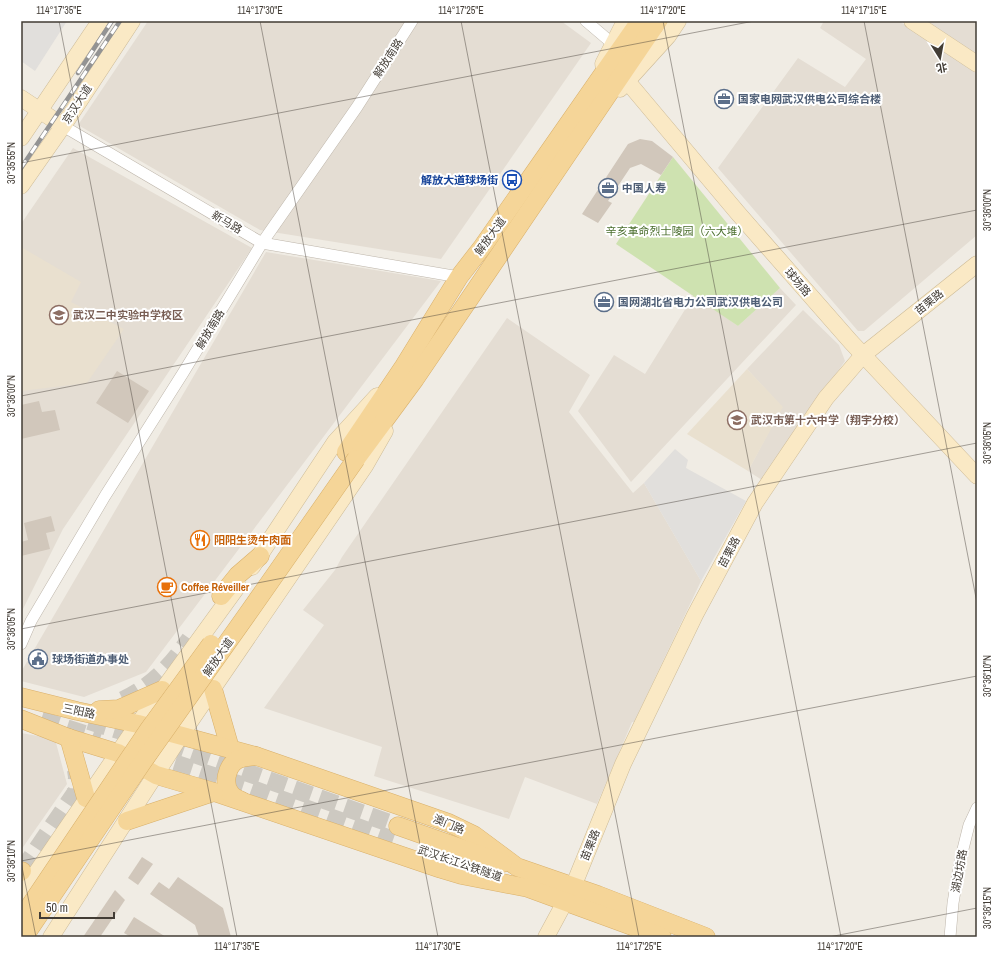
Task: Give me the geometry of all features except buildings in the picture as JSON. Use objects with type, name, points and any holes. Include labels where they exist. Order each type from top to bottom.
[{"type":"main road","points":[[21,138],[100,21]]},
{"type":"main road","name":"京汉大道","points":[[21,186],[63,126],[132,21]]},
{"type":"main road","name":"解放大道","points":[[585,116],[613,44],[625,21]]},
{"type":"main road","name":"解放大道","points":[[156,775],[365,466],[459,277],[585,116],[627,81],[668,36],[678,21]]},
{"type":"main road","points":[[912,21],[977,64]]},
{"type":"main road","name":"解放大道","points":[[21,919],[150,729],[410,373],[585,116],[651,22]]},
{"type":"main road","name":"球场路","points":[[627,81],[737,212],[863,355],[977,476]]},
{"type":"main road","name":"新马路","points":[[21,98],[63,126]]},
{"type":"main road","name":"苗栗路","points":[[546,937],[569,894],[623,764],[695,615],[755,502],[826,398],[863,355],[977,264]]},
{"type":"main road","name":"解放大道","points":[[118,753],[260,556],[335,442],[410,373]]},
{"type":"main road","name":"解放大道","points":[[24,937],[144,760],[247,615],[351,455]]},
{"type":"main road","points":[[221,596],[238,575],[260,556]]},
{"type":"main road","points":[[213,689],[230,748]]},
{"type":"main road","points":[[77,711],[119,709],[162,690]]},
{"type":"main road","name":"三阳路","points":[[21,697],[182,735]]},
{"type":"main road","points":[[21,719],[69,738],[118,753],[86,798],[21,896]]},
{"type":"main road","name":"澳门路","points":[[182,735],[256,756],[449,823],[474,835],[517,867],[569,894],[662,937]]},
{"type":"main road","points":[[69,738],[86,798]]},
{"type":"main road","name":"澳门路","points":[[118,753],[156,775],[214,792],[441,869],[461,875],[569,894],[706,937]]},
{"type":"main road","points":[[246,804],[231,794],[226,782],[227,777],[232,764],[245,757],[256,756]]},
{"type":"main road","points":[[51,937],[156,775]]},
{"type":"main road","points":[[127,821],[214,792]]},
{"type":"main road","name":"武汉长江公铁隧道","points":[[517,867],[395,833],[476,868],[528,888]]},
{"type":"street","name":"解放南路","points":[[21,644],[32,621],[105,496],[183,373],[262,243],[357,107],[412,21]]},
{"type":"street","points":[[586,21],[613,44]]},
{"type":"street","name":"新马路","points":[[63,126],[262,243],[459,277]]},
{"type":"street","name":"湖边坊路","points":[[950,937],[960,861],[969,825],[977,808]]},
{"type":"shaded area","points":[[21,21],[67,21],[35,71],[21,61]]},
{"type":"shaded area","points":[[148,21],[561,21],[591,43],[441,259],[260,230],[78,125]]},
{"type":"shaded area","points":[[824,21],[899,21],[977,71],[977,235],[864,331],[858,331],[718,168],[798,58],[845,87],[866,59],[820,28]]},
{"type":"shaded area","points":[[922,21],[977,21],[977,58]]},
{"type":"shaded area","points":[[73,148],[252,248],[63,529],[21,613],[21,224]]},
{"type":"shaded area","name":"武汉二中实验中学校区","points":[[21,247],[81,282],[71,302],[124,329],[87,383],[21,391]]},
{"type":"shaded area","points":[[266,252],[441,281],[146,672],[84,697],[21,681],[21,672]]},
{"type":"shaded area","points":[[780,288],[796,305],[631,482],[578,411],[614,355],[645,374],[694,295],[738,326]]},
{"type":"shaded area","points":[[803,310],[839,345],[845,361],[762,480],[748,471],[782,407],[747,369]]},
{"type":"shaded area","points":[[507,318],[590,375],[569,412],[633,493],[644,483],[701,581],[634,722],[632,722],[597,804],[525,777],[509,819],[374,776],[382,747],[264,708],[324,625],[303,610],[335,570],[342,557]]},
{"type":"shaded area","name":"武汉市第十六中学（翔宇分校）","points":[[747,369],[783,407],[748,471],[687,434]]},
{"type":"shaded area","points":[[675,449],[688,460],[686,468],[746,501],[701,581],[644,483]]},
{"type":"shaded area","points":[[21,733],[55,739],[67,784],[21,850]]},
{"type":"green space","name":"辛亥革命烈士陵园（六大堆）","points":[[673,157],[780,288],[738,326],[616,244]]},
{"type":"tunnel","points":[[123,700],[144,688],[161,674],[176,658],[190,639]]},
{"type":"tunnel","points":[[41,720],[100,739]]},
{"type":"tunnel","points":[[89,721],[183,750],[398,826]]},
{"type":"tunnel","points":[[149,755],[244,786],[393,840]]},
{"type":"tunnel","points":[[22,871],[76,792],[76,770]]},
{"type":"railway","points":[[78,73],[112,21]]},
{"type":"railway","points":[[21,168],[120,21]]},
{"type":"place","name":"国家电网武汉供电公司综合楼","points":[[724,99]]},
{"type":"place","name":"解放大道球场街","points":[[512,180]]},
{"type":"place","name":"中国人寿","points":[[608,188]]},
{"type":"place","name":"国网湖北省电力公司武汉供电公司","points":[[604,302]]},
{"type":"place","name":"武汉二中实验中学校区","points":[[59,315]]},
{"type":"place","name":"武汉市第十六中学（翔宇分校）","points":[[737,420]]},
{"type":"place","name":"阳阳生烫牛肉面","points":[[200,540]]},
{"type":"place","name":"Coffee Réveiller","points":[[167,587]]},
{"type":"place","name":"球场街道办事处","points":[[38,659]]}]
